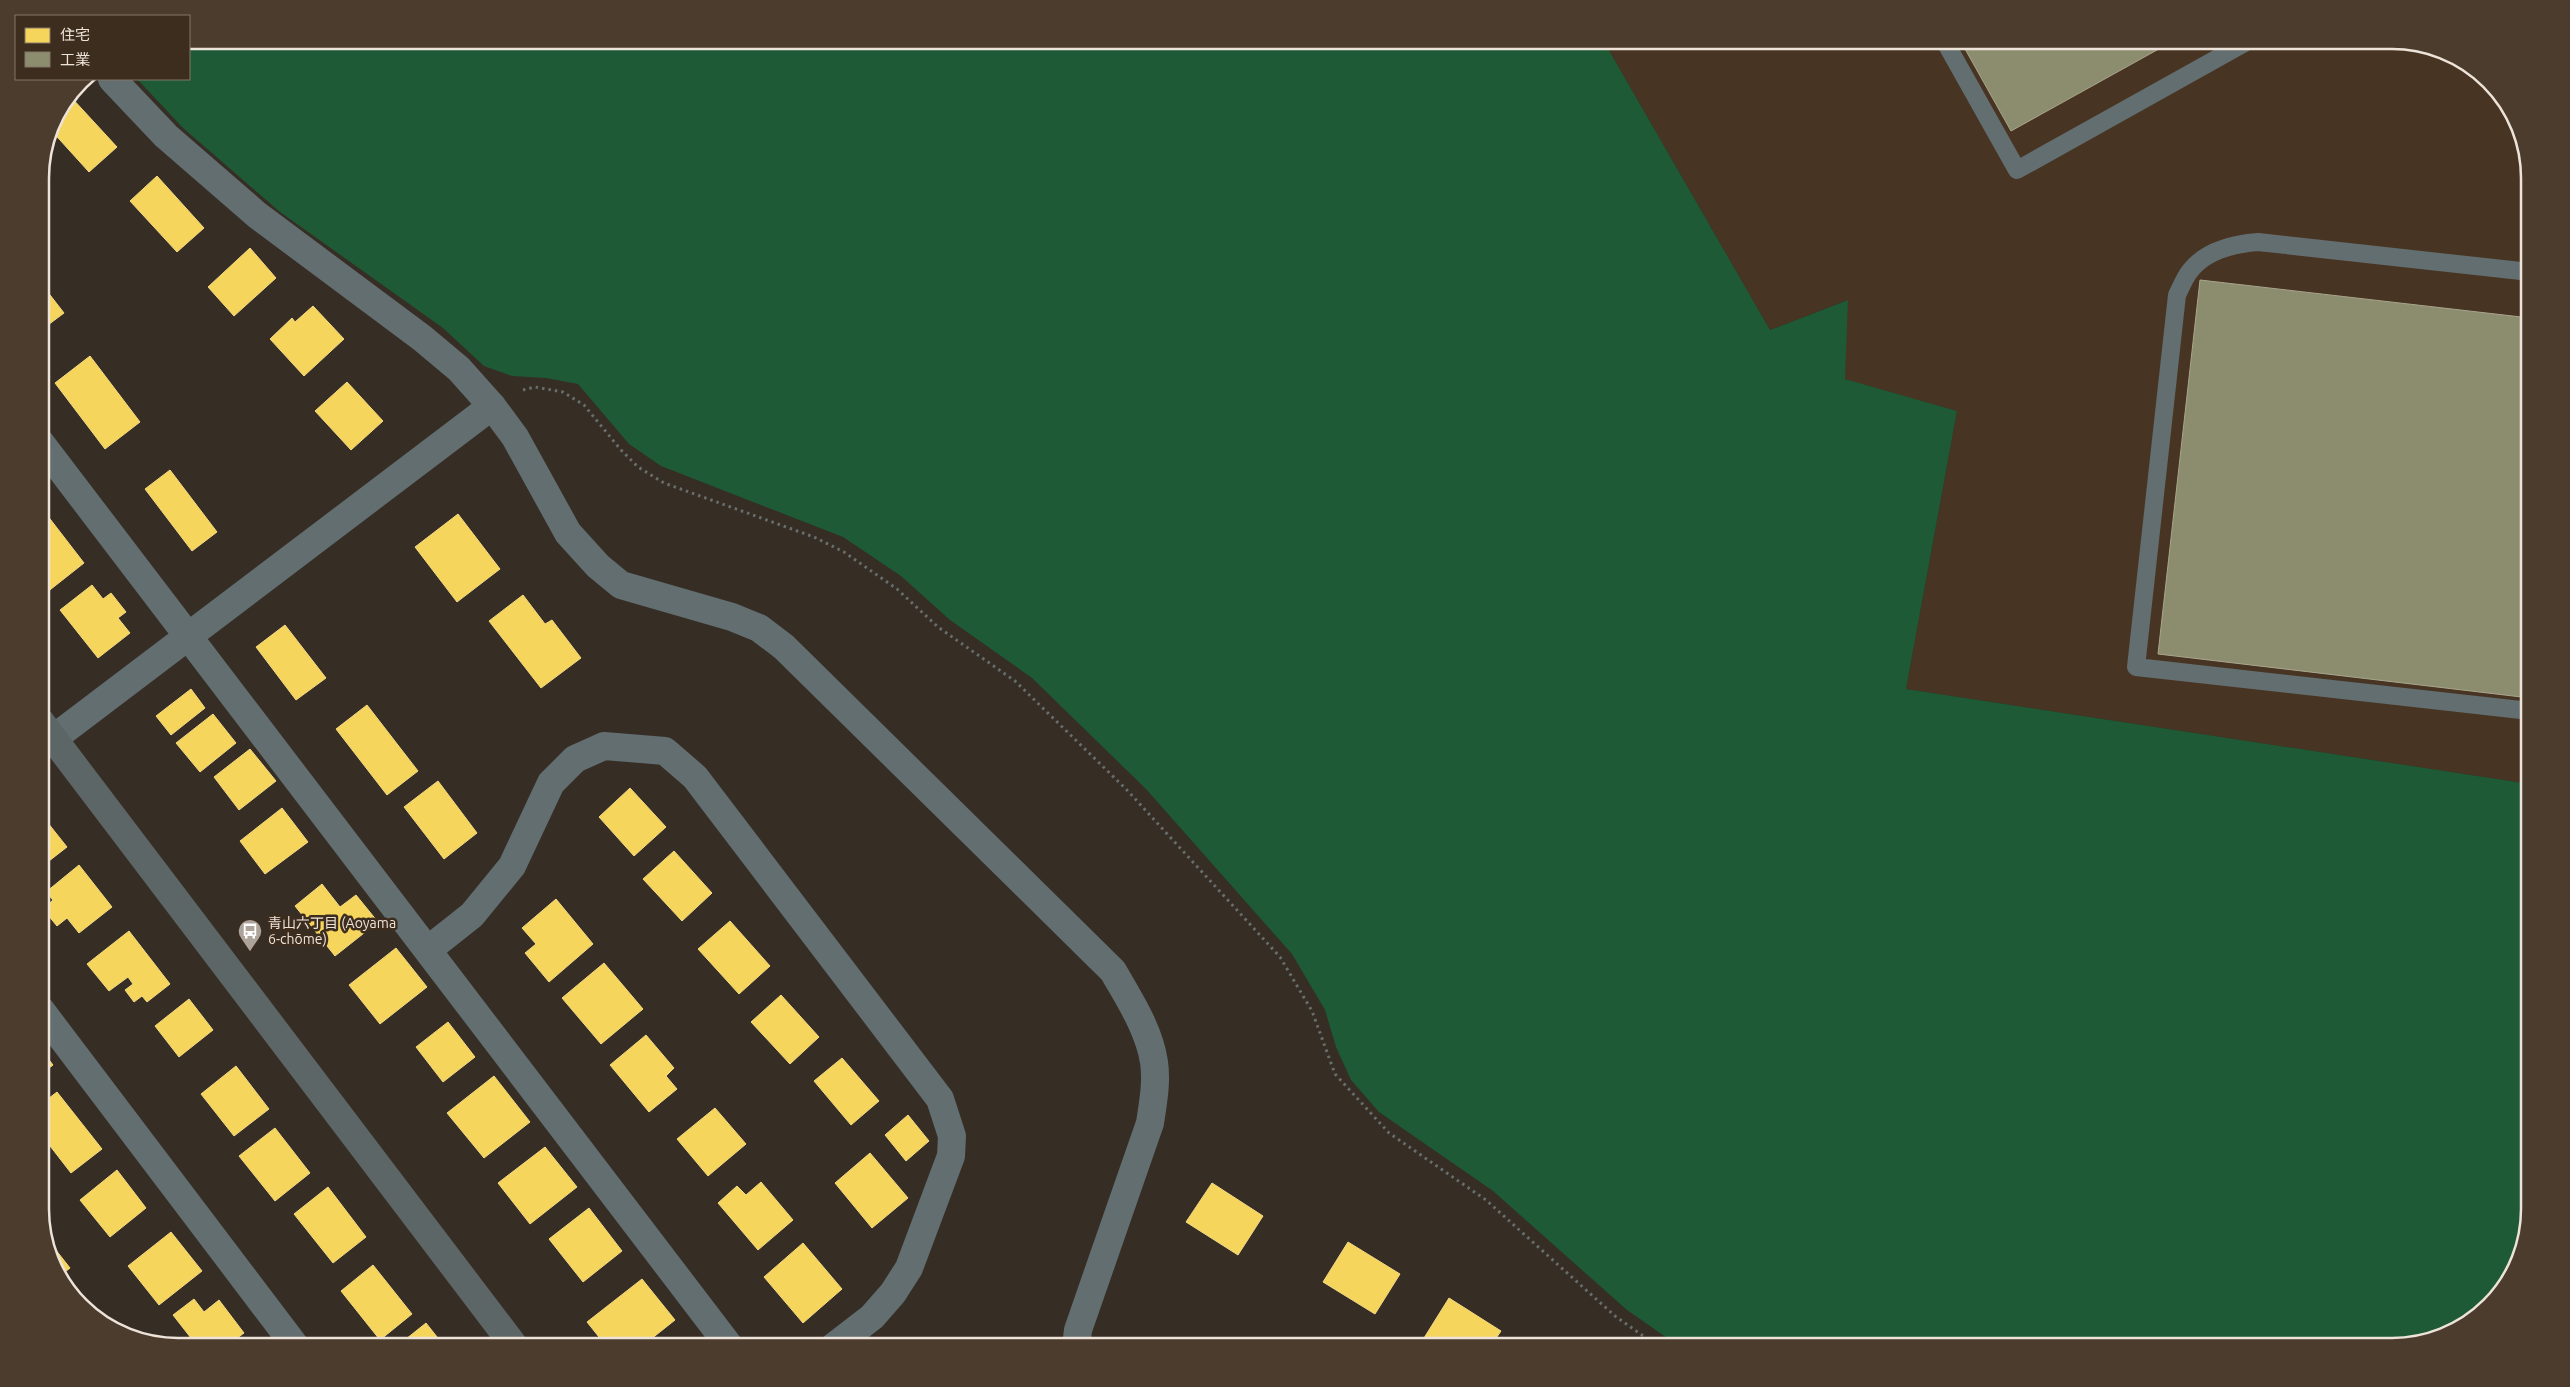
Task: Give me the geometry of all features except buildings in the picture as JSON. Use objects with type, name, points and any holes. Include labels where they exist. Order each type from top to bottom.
[{"type":"street","points":[[113,80],[166,136],[250,209],[422,338],[459,369],[492,406],[515,436],[568,533],[598,566],[621,585],[732,618],[759,628],[784,646],[1113,970],[1138,1014],[1147,1036],[1154,1062],[1154,1090],[1150,1123],[1078,1330],[1077,1338]]},
{"type":"street","points":[[49,733],[188,636],[492,406]]},
{"type":"street","points":[[49,454],[429,949],[723,1338]]},
{"type":"street","points":[[49,741],[508,1338]]},
{"type":"street","points":[[429,949],[472,915],[512,866],[551,783],[575,759],[604,746],[665,751],[695,777],[940,1100],[952,1136],[951,1156],[909,1268],[893,1293],[872,1317],[845,1338]]},
{"type":"street","points":[[49,1021],[289,1338]]},
{"type":"lane","points":[[1949,49],[2017,170],[2234,49]]},
{"type":"lane","points":[[2521,271],[2258,242],[2237,244],[2214,252],[2190,270],[2177,295],[2136,667],[2521,711]]},
{"type":"path","points":[[492,406],[515,392],[535,388],[563,392],[584,405],[621,450],[638,467],[664,483],[814,537],[844,552],[896,589],[938,627],[1015,681],[1126,789],[1280,957],[1312,1010],[1335,1074],[1389,1133],[1486,1200],[1615,1316],[1646,1338]]},
{"type":"shaded area","points":[[1608,49],[2392,49],[2426,53],[2464,70],[2500,106],[2514,136],[2521,169],[2521,783],[1906,689],[1957,411],[1844,379],[1847,300],[1770,330]]},
{"type":"green space","points":[[190,49],[1608,49],[1770,330],[1848,300],[1845,379],[1957,411],[1906,689],[2521,783],[2521,1218],[2519,1234],[2508,1266],[2500,1281],[2489,1294],[2464,1317],[2434,1331],[2409,1337],[1667,1338],[1627,1310],[1493,1191],[1379,1112],[1351,1080],[1336,1047],[1325,1010],[1292,954],[1146,789],[1032,678],[950,620],[901,576],[843,537],[661,466],[629,444],[578,384],[546,378],[512,376],[484,366],[443,328],[280,212],[183,128],[138,80],[190,80]]},
{"type":"place","name":"青山六丁目 (Aoyama 6-chōme)","points":[[250,952]]}]
